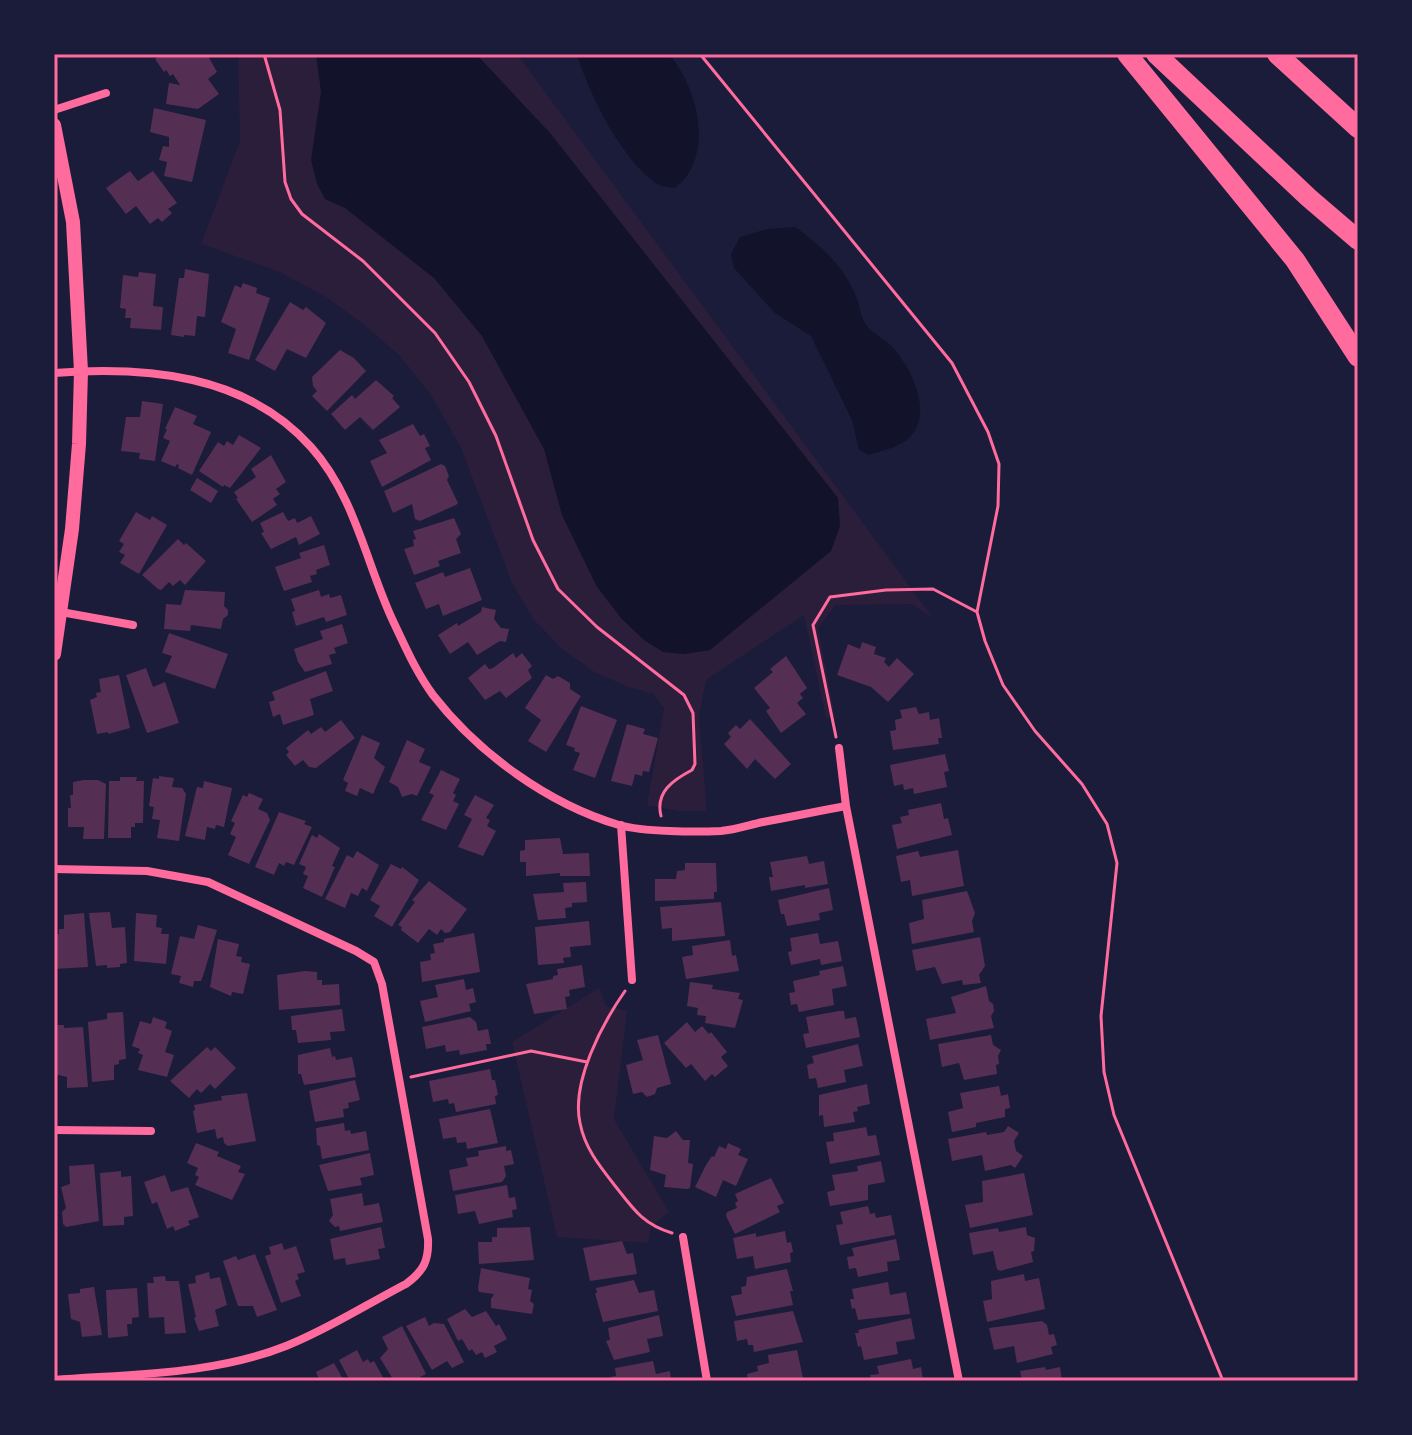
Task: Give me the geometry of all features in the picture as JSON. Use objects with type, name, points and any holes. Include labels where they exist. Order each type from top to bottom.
[{"type":"highway","points":[[1127,54],[1270,226],[1358,357]]},
{"type":"highway","points":[[1156,54],[1358,240]]},
{"type":"highway","points":[[1277,54],[1358,128]]},
{"type":"street","points":[[54,110],[106,93]]},
{"type":"street","points":[[54,125],[73,222],[81,371],[75,501],[54,654]]},
{"type":"street","points":[[54,373],[150,373],[194,378],[240,394],[274,414],[311,446],[335,479],[355,519],[390,614],[412,661],[433,694],[460,726],[490,753],[563,802],[621,825],[723,831],[846,806]]},
{"type":"street","points":[[61,612],[133,625]]},
{"type":"street","points":[[839,748],[846,806],[959,1381]]},
{"type":"street","points":[[621,825],[632,980]]},
{"type":"street","points":[[54,869],[147,871],[208,882],[374,962],[382,984],[428,1239],[428,1258],[420,1274],[286,1346],[238,1361],[189,1370],[54,1380]]},
{"type":"street","points":[[54,1130],[151,1131]]},
{"type":"street","points":[[683,1237],[707,1381]]},
{"type":"path","points":[[264,54],[280,110],[285,182],[291,199],[302,214],[363,261],[435,333],[461,370],[496,436],[533,540],[558,589],[597,627],[684,695],[693,713],[695,764],[692,770],[664,789],[659,811],[666,829]]},
{"type":"path","points":[[700,54],[952,363],[988,432],[999,464],[998,506],[977,612],[1003,685],[1035,731],[1082,784],[1107,824],[1117,863],[1101,1016],[1104,1072],[1114,1115],[1223,1381]]},
{"type":"path","points":[[839,748],[813,625],[830,597],[886,590],[933,589],[977,612]]},
{"type":"path","points":[[632,980],[613,1009],[587,1062],[579,1099],[580,1124],[593,1159],[651,1227],[683,1237]]},
{"type":"path","points":[[400,1079],[531,1051],[587,1062]]},
{"type":"shaded area","points":[[238,54],[517,54],[933,618],[912,604],[836,605],[818,628],[835,716],[826,718],[804,615],[706,680],[699,717],[707,811],[678,811],[647,805],[664,708],[653,694],[594,672],[561,648],[534,620],[512,583],[461,448],[431,395],[400,356],[326,297],[280,272],[201,244],[240,141]]},
{"type":"shaded area","points":[[316,54],[476,54],[550,133],[838,498],[840,526],[831,551],[710,650],[684,654],[663,652],[644,640],[621,618],[597,587],[562,515],[544,449],[482,336],[434,278],[345,208],[325,199],[317,184],[311,160],[321,92]]},
{"type":"shaded area","points":[[577,54],[669,54],[678,66],[692,96],[699,128],[695,160],[687,176],[675,188],[657,184],[631,159],[598,106]]},
{"type":"shaded area","points":[[795,227],[838,266],[851,285],[866,325],[891,346],[908,370],[918,396],[919,421],[914,433],[900,444],[869,455],[859,450],[852,420],[811,336],[775,313],[734,268],[731,254],[740,237],[767,229]]},
{"type":"shaded area","points":[[599,988],[606,1006],[627,1011],[614,1119],[669,1212],[651,1227],[648,1243],[557,1237],[512,1042]]},
{"type":"building","points":[[162,54],[207,54],[217,72],[208,79],[219,94],[198,109],[166,104],[169,83],[180,85],[173,74],[170,76],[166,70],[164,72],[155,59]]},
{"type":"building","points":[[154,108],[206,120],[192,182],[164,176],[167,162],[159,160],[163,146],[169,147],[169,137],[150,132]]},
{"type":"building","points":[[130,171],[138,181],[153,171],[177,203],[168,209],[172,213],[162,222],[158,218],[150,224],[136,206],[126,214],[106,188]]},
{"type":"building","points":[[185,269],[209,274],[205,317],[197,316],[195,336],[184,337],[171,335],[179,278],[184,278]]},
{"type":"building","points":[[139,272],[156,274],[153,306],[163,307],[161,330],[130,328],[131,318],[125,318],[126,309],[120,308],[123,275],[138,277]]},
{"type":"building","points":[[243,283],[257,288],[256,293],[270,298],[249,360],[228,353],[236,329],[221,322],[235,285],[241,288]]},
{"type":"building","points":[[290,302],[303,310],[306,307],[326,323],[306,358],[287,349],[275,371],[255,360]]},
{"type":"building","points":[[340,350],[354,358],[366,371],[327,411],[312,396],[317,391],[312,377]]},
{"type":"building","points":[[376,380],[394,396],[392,398],[400,407],[373,430],[360,417],[345,430],[331,414],[352,395],[355,399]]},
{"type":"building","points":[[142,401],[163,404],[155,461],[139,459],[140,453],[121,451],[126,417],[140,417]]},
{"type":"building","points":[[175,407],[197,416],[193,424],[211,432],[192,475],[178,468],[177,464],[175,467],[161,461],[170,441],[163,438],[165,429]]},
{"type":"building","points":[[413,424],[420,436],[424,434],[430,446],[425,448],[431,460],[382,487],[370,461],[387,453],[379,440]]},
{"type":"building","points":[[239,435],[261,448],[230,488],[223,487],[199,471],[218,442],[224,446],[227,441],[233,445]]},
{"type":"building","points":[[271,455],[286,482],[276,489],[280,494],[273,499],[277,505],[252,522],[234,492],[256,477],[251,469]]},
{"type":"building","points":[[441,464],[445,466],[449,476],[447,480],[458,503],[420,521],[415,519],[412,504],[393,513],[384,491]]},
{"type":"building","points":[[197,478],[218,491],[211,503],[190,490]]},
{"type":"building","points":[[136,512],[150,520],[152,516],[167,525],[139,574],[120,563],[125,555],[119,552],[124,544],[119,541]]},
{"type":"building","points":[[283,512],[288,521],[295,518],[297,523],[311,516],[320,534],[299,545],[296,537],[271,549],[261,533],[264,532],[260,523]]},
{"type":"building","points":[[454,518],[461,534],[456,539],[461,553],[438,561],[440,566],[414,575],[404,549],[414,546],[413,540],[416,539],[413,531]]},
{"type":"building","points":[[178,539],[206,561],[185,585],[180,580],[173,586],[169,582],[161,590],[158,589],[142,575]]},
{"type":"building","points":[[324,545],[330,565],[316,570],[317,574],[310,576],[312,582],[284,591],[275,567],[301,558],[299,553]]},
{"type":"building","points":[[470,568],[482,600],[443,616],[439,604],[426,609],[415,583],[443,572],[445,577]]},
{"type":"building","points":[[185,590],[225,592],[224,606],[228,615],[223,619],[221,629],[191,625],[190,631],[164,629],[166,604],[181,605]]},
{"type":"building","points":[[319,590],[321,597],[341,595],[347,615],[326,622],[324,617],[296,626],[291,599]]},
{"type":"building","points":[[482,607],[496,610],[494,619],[501,628],[509,629],[506,642],[500,641],[477,655],[468,642],[450,654],[438,635],[481,612]]},
{"type":"building","points":[[342,624],[348,643],[334,648],[336,653],[329,655],[332,664],[305,672],[294,649],[323,639],[320,631]]},
{"type":"building","points":[[169,633],[228,654],[215,689],[165,672],[172,656],[162,653]]},
{"type":"building","points":[[862,642],[876,647],[874,654],[886,658],[884,662],[889,667],[897,658],[914,674],[888,702],[871,687],[837,675],[848,644],[860,649]]},
{"type":"building","points":[[513,653],[516,658],[522,653],[532,666],[528,670],[532,678],[506,698],[500,691],[485,700],[468,678],[485,664],[489,669],[493,668]]},
{"type":"building","points":[[786,656],[807,688],[800,694],[803,698],[797,703],[806,714],[781,733],[766,711],[770,708],[754,688]]},
{"type":"building","points":[[146,668],[153,687],[165,682],[179,723],[147,733],[126,675]]},
{"type":"building","points":[[326,671],[333,691],[310,699],[314,715],[283,725],[280,714],[273,717],[269,702],[275,700],[272,692]]},
{"type":"building","points":[[119,675],[130,728],[97,734],[90,700],[101,692],[99,679]]},
{"type":"building","points":[[546,675],[553,679],[558,676],[570,683],[570,689],[581,696],[546,752],[528,741],[541,720],[525,708]]},
{"type":"building","points":[[581,706],[617,720],[595,778],[573,770],[580,753],[566,745]]},
{"type":"building","points":[[916,707],[919,714],[929,712],[930,720],[939,718],[942,738],[938,738],[939,744],[893,750],[890,731],[896,730],[895,720],[902,718],[900,710]]},
{"type":"building","points":[[750,719],[791,764],[775,779],[755,759],[747,769],[724,744],[731,737],[728,733],[736,725],[740,729]]},
{"type":"building","points":[[341,720],[355,738],[316,768],[309,767],[303,760],[295,766],[286,755],[289,752],[286,748],[308,730],[311,734],[321,727],[325,732]]},
{"type":"building","points":[[627,724],[645,729],[643,734],[658,738],[649,772],[643,771],[642,776],[635,774],[632,786],[611,781]]},
{"type":"building","points":[[362,735],[380,743],[374,758],[385,767],[373,794],[360,788],[357,796],[345,791],[348,783],[343,780]]},
{"type":"building","points":[[407,740],[425,749],[419,762],[431,767],[417,796],[402,797],[398,787],[389,782]]},
{"type":"building","points":[[945,754],[949,771],[944,772],[947,787],[914,794],[913,788],[904,790],[903,784],[894,786],[890,765]]},
{"type":"building","points":[[441,770],[460,779],[453,793],[456,795],[453,801],[459,804],[446,830],[421,820],[434,795],[429,793]]},
{"type":"building","points":[[159,776],[174,778],[172,787],[182,788],[186,794],[179,841],[157,838],[160,820],[152,819],[154,807],[149,806],[153,778],[159,779]]},
{"type":"building","points":[[120,777],[137,777],[136,781],[144,781],[143,823],[135,823],[135,827],[131,827],[131,838],[108,838],[109,781],[120,781]]},
{"type":"building","points":[[98,780],[106,784],[104,839],[83,839],[84,827],[68,827],[73,782]]},
{"type":"building","points":[[204,781],[232,788],[224,827],[207,827],[205,840],[185,836],[197,787],[203,788]]},
{"type":"building","points":[[249,793],[263,799],[258,809],[267,813],[270,820],[249,864],[228,855],[236,837],[230,834],[235,823],[231,821],[243,795],[247,797]]},
{"type":"building","points":[[475,795],[494,805],[486,818],[490,820],[487,826],[496,831],[483,856],[458,847],[472,819],[464,815]]},
{"type":"building","points":[[941,803],[952,835],[897,849],[892,825],[902,823],[900,817],[909,815],[908,810]]},
{"type":"building","points":[[279,812],[306,821],[304,824],[312,827],[294,865],[279,863],[274,875],[255,867]]},
{"type":"building","points":[[319,834],[340,848],[322,897],[303,888],[308,876],[303,874],[306,867],[299,864],[312,835],[317,838]]},
{"type":"building","points":[[560,838],[563,854],[589,853],[590,876],[560,876],[560,873],[526,876],[526,862],[520,862],[520,851],[525,850],[525,840]]},
{"type":"building","points":[[958,850],[964,886],[912,896],[910,880],[901,882],[896,856],[918,851],[920,857]]},
{"type":"building","points":[[357,851],[379,865],[367,891],[362,888],[358,896],[351,893],[345,908],[325,899],[347,855],[353,858]]},
{"type":"building","points":[[807,856],[809,864],[824,861],[828,884],[771,891],[769,877],[773,877],[770,862]]},
{"type":"building","points":[[685,863],[716,863],[717,892],[714,892],[714,899],[655,901],[655,879],[676,879],[677,871],[685,870]]},
{"type":"building","points":[[391,864],[402,867],[419,880],[392,927],[374,916],[380,906],[370,900]]},
{"type":"building","points":[[429,881],[467,909],[450,932],[445,933],[441,929],[437,935],[429,929],[418,943],[398,925],[415,902],[412,900]]},
{"type":"building","points":[[586,882],[587,902],[572,903],[572,907],[565,908],[566,918],[538,920],[533,894],[564,892],[563,883]]},
{"type":"building","points":[[829,888],[833,910],[819,913],[820,920],[787,926],[778,900]]},
{"type":"building","points":[[967,891],[975,913],[972,921],[974,932],[912,944],[909,923],[924,919],[922,900]]},
{"type":"building","points":[[721,902],[725,936],[672,941],[672,928],[662,929],[660,907]]},
{"type":"building","points":[[110,912],[112,928],[125,927],[127,963],[107,968],[107,965],[96,966],[89,913]]},
{"type":"building","points":[[84,913],[88,967],[55,969],[54,935],[59,934],[59,929],[64,929],[64,915]]},
{"type":"building","points":[[136,913],[157,915],[156,927],[162,928],[161,934],[169,934],[166,964],[134,961]]},
{"type":"building","points":[[589,921],[591,945],[570,947],[571,957],[563,958],[564,963],[538,965],[535,927]]},
{"type":"building","points":[[198,925],[217,930],[201,981],[194,981],[193,987],[179,983],[181,976],[171,974],[180,936],[194,939]]},
{"type":"building","points":[[474,933],[480,972],[422,982],[420,962],[431,960],[430,954],[435,953],[433,944]]},
{"type":"building","points":[[818,933],[820,944],[838,941],[842,961],[821,965],[820,959],[791,965],[788,952],[792,951],[790,938]]},
{"type":"building","points":[[980,937],[985,966],[979,975],[981,983],[963,985],[962,980],[942,984],[935,967],[916,971],[912,950]]},
{"type":"building","points":[[218,939],[239,944],[236,956],[242,957],[241,962],[250,964],[243,994],[232,992],[231,996],[210,987]]},
{"type":"building","points":[[730,940],[732,956],[736,955],[739,971],[686,979],[682,957],[693,955],[692,946]]},
{"type":"building","points":[[582,965],[585,987],[569,990],[570,996],[565,997],[567,1009],[534,1014],[526,984],[553,979],[558,975],[557,969]]},
{"type":"building","points":[[843,966],[847,986],[832,989],[834,1005],[799,1012],[797,1004],[791,1005],[789,993],[795,992],[793,981]]},
{"type":"building","points":[[317,972],[317,980],[322,980],[322,985],[339,984],[340,1005],[279,1010],[277,975]]},
{"type":"building","points":[[464,979],[466,990],[473,988],[476,1002],[469,1004],[471,1011],[425,1022],[420,1001],[438,997],[435,985]]},
{"type":"building","points":[[690,982],[740,993],[738,999],[743,1000],[735,1028],[705,1023],[706,1016],[697,1015],[698,1008],[687,1006]]},
{"type":"building","points":[[986,986],[989,1001],[993,1004],[991,1016],[994,1028],[930,1040],[926,1019],[956,1013],[951,997]]},
{"type":"building","points":[[342,1009],[345,1031],[330,1032],[331,1040],[298,1043],[296,1030],[292,1030],[291,1016]]},
{"type":"building","points":[[844,1011],[845,1019],[856,1017],[860,1037],[806,1048],[803,1034],[809,1033],[806,1017]]},
{"type":"building","points":[[123,1012],[126,1059],[114,1065],[114,1080],[92,1082],[88,1022],[107,1019],[107,1013]]},
{"type":"building","points":[[153,1017],[167,1022],[165,1028],[172,1031],[165,1052],[174,1055],[167,1077],[138,1070],[143,1055],[138,1053],[140,1049],[132,1046],[140,1021],[151,1024]]},
{"type":"building","points":[[470,1017],[476,1022],[478,1031],[488,1029],[491,1044],[486,1044],[487,1050],[460,1055],[459,1050],[446,1052],[445,1045],[426,1049],[422,1027]]},
{"type":"building","points":[[687,1022],[695,1032],[702,1026],[709,1034],[711,1032],[727,1052],[721,1057],[728,1066],[715,1077],[712,1074],[705,1081],[691,1064],[686,1068],[664,1043]]},
{"type":"building","points":[[54,1025],[83,1027],[88,1087],[67,1088],[67,1077],[54,1074]]},
{"type":"building","points":[[658,1035],[671,1084],[657,1088],[655,1094],[647,1097],[642,1092],[633,1094],[626,1065],[643,1060],[637,1040]]},
{"type":"building","points":[[991,1035],[993,1045],[1001,1050],[999,1064],[996,1065],[997,1074],[964,1080],[959,1063],[942,1067],[938,1044]]},
{"type":"building","points":[[858,1044],[863,1066],[844,1070],[846,1082],[818,1088],[816,1078],[809,1079],[807,1065],[814,1063],[812,1056]]},
{"type":"building","points":[[207,1047],[211,1051],[215,1047],[236,1068],[215,1089],[210,1084],[201,1093],[197,1089],[189,1098],[170,1081]]},
{"type":"building","points":[[330,1048],[336,1060],[352,1057],[356,1077],[304,1085],[301,1074],[298,1074],[298,1055]]},
{"type":"building","points":[[490,1069],[498,1095],[495,1096],[496,1104],[456,1112],[454,1103],[449,1104],[448,1099],[433,1102],[429,1081]]},
{"type":"building","points":[[355,1080],[360,1100],[348,1103],[349,1108],[343,1109],[344,1117],[315,1122],[309,1091]]},
{"type":"building","points":[[867,1084],[870,1104],[857,1107],[858,1111],[853,1112],[855,1122],[824,1127],[823,1115],[819,1116],[819,1095]]},
{"type":"building","points":[[999,1086],[1001,1096],[1008,1094],[1010,1108],[1005,1109],[1005,1117],[952,1132],[948,1112],[963,1108],[960,1093]]},
{"type":"building","points":[[247,1093],[256,1141],[228,1146],[223,1137],[217,1139],[215,1129],[197,1133],[194,1105],[222,1100],[221,1096]]},
{"type":"building","points":[[490,1109],[498,1143],[467,1149],[466,1142],[457,1143],[456,1137],[443,1139],[439,1119]]},
{"type":"building","points":[[344,1123],[345,1131],[350,1130],[351,1134],[366,1131],[369,1150],[322,1159],[316,1128]]},
{"type":"building","points":[[1008,1126],[1019,1133],[1014,1141],[1016,1151],[1023,1156],[1015,1168],[1011,1165],[985,1171],[982,1155],[952,1161],[948,1139],[1004,1132]]},
{"type":"building","points":[[866,1127],[868,1136],[876,1135],[880,1155],[830,1164],[826,1142],[834,1141],[833,1133]]},
{"type":"building","points":[[676,1131],[683,1140],[690,1140],[688,1163],[693,1164],[690,1188],[687,1189],[664,1187],[666,1175],[650,1170],[654,1136],[667,1138]]},
{"type":"building","points":[[196,1143],[219,1152],[217,1156],[241,1166],[238,1172],[245,1174],[232,1200],[195,1185],[199,1177],[195,1175],[198,1168],[187,1163]]},
{"type":"building","points":[[728,1143],[741,1149],[738,1155],[748,1159],[736,1186],[723,1180],[716,1197],[695,1187],[719,1146],[726,1149]]},
{"type":"building","points":[[506,1146],[506,1151],[511,1150],[514,1164],[504,1166],[506,1176],[502,1182],[453,1191],[449,1170],[468,1166],[466,1158],[479,1156],[478,1151]]},
{"type":"building","points":[[370,1153],[374,1175],[360,1178],[362,1185],[328,1191],[319,1165]]},
{"type":"building","points":[[881,1161],[885,1182],[868,1185],[868,1200],[830,1206],[827,1192],[835,1190],[832,1175],[858,1171],[857,1166]]},
{"type":"building","points":[[94,1164],[99,1221],[66,1227],[63,1224],[62,1212],[66,1208],[61,1187],[70,1184],[69,1166]]},
{"type":"building","points":[[121,1171],[121,1177],[131,1176],[133,1216],[124,1217],[124,1225],[103,1226],[100,1173]]},
{"type":"building","points":[[1024,1173],[1033,1215],[970,1228],[965,1205],[983,1202],[982,1181]]},
{"type":"building","points":[[165,1175],[171,1192],[188,1187],[199,1217],[175,1231],[173,1226],[167,1229],[157,1202],[152,1204],[144,1182]]},
{"type":"building","points":[[771,1178],[784,1203],[777,1206],[780,1212],[735,1234],[726,1216],[727,1212],[737,1208],[735,1194]]},
{"type":"building","points":[[507,1185],[509,1198],[515,1197],[517,1209],[512,1210],[513,1217],[479,1224],[475,1211],[458,1214],[455,1195]]},
{"type":"building","points":[[362,1193],[364,1206],[379,1203],[383,1222],[340,1231],[339,1226],[335,1227],[329,1221],[333,1215],[330,1199]]},
{"type":"building","points":[[868,1206],[870,1214],[875,1213],[876,1218],[891,1215],[895,1235],[840,1245],[836,1225],[843,1224],[840,1212]]},
{"type":"building","points":[[381,1227],[385,1248],[378,1249],[380,1259],[346,1265],[345,1258],[334,1260],[330,1239]]},
{"type":"building","points":[[530,1227],[534,1260],[479,1264],[478,1242],[492,1242],[492,1237],[497,1237],[497,1228]]},
{"type":"building","points":[[1026,1227],[1027,1235],[1035,1238],[1034,1251],[1031,1252],[1033,1262],[1000,1271],[993,1251],[973,1255],[969,1233]]},
{"type":"building","points":[[785,1231],[787,1243],[791,1242],[793,1252],[790,1253],[791,1262],[755,1269],[753,1256],[737,1259],[733,1238]]},
{"type":"building","points":[[896,1239],[900,1260],[887,1262],[888,1271],[858,1277],[856,1268],[849,1269],[847,1257],[854,1256],[852,1248]]},
{"type":"building","points":[[622,1241],[627,1254],[633,1253],[637,1274],[590,1281],[583,1248]]},
{"type":"building","points":[[282,1243],[284,1250],[296,1246],[305,1272],[297,1274],[299,1279],[295,1281],[301,1296],[281,1303],[265,1256],[271,1254],[269,1247]]},
{"type":"building","points":[[255,1254],[277,1310],[257,1317],[253,1306],[238,1306],[223,1261]]},
{"type":"building","points":[[481,1268],[530,1278],[528,1289],[532,1290],[532,1314],[491,1308],[494,1294],[479,1292],[478,1288]]},
{"type":"building","points":[[787,1269],[793,1305],[736,1316],[731,1296],[742,1294],[741,1287],[746,1286],[747,1277]]},
{"type":"building","points":[[209,1272],[210,1279],[220,1277],[227,1305],[215,1310],[219,1326],[199,1331],[188,1284],[196,1283],[195,1276]]},
{"type":"building","points":[[1024,1274],[1025,1281],[1039,1278],[1045,1309],[987,1322],[983,1301],[992,1299],[991,1281]]},
{"type":"building","points":[[165,1276],[166,1281],[179,1281],[186,1333],[165,1334],[164,1317],[149,1318],[147,1283],[154,1283],[153,1277]]},
{"type":"building","points":[[634,1280],[639,1293],[654,1290],[658,1311],[603,1322],[596,1288]]},
{"type":"building","points":[[888,1282],[890,1295],[906,1292],[910,1314],[858,1320],[850,1299],[854,1299],[852,1289]]},
{"type":"building","points":[[94,1287],[102,1335],[82,1337],[80,1322],[71,1319],[68,1294]]},
{"type":"building","points":[[137,1288],[139,1317],[132,1318],[132,1324],[127,1324],[128,1336],[108,1338],[106,1290]]},
{"type":"building","points":[[465,1309],[472,1317],[486,1311],[496,1326],[499,1324],[507,1339],[494,1346],[497,1352],[485,1358],[482,1352],[476,1355],[472,1349],[469,1351],[462,1339],[458,1341],[447,1319]]},
{"type":"building","points":[[793,1311],[803,1342],[754,1352],[753,1345],[748,1345],[747,1339],[737,1341],[734,1321]]},
{"type":"building","points":[[659,1315],[663,1336],[647,1339],[650,1352],[614,1360],[606,1341],[610,1340],[608,1328]]},
{"type":"building","points":[[425,1317],[429,1326],[444,1324],[464,1362],[452,1368],[447,1361],[432,1370],[406,1326]]},
{"type":"building","points":[[911,1318],[915,1339],[896,1342],[898,1354],[864,1360],[855,1333],[859,1333],[858,1330]]},
{"type":"building","points":[[1042,1321],[1047,1325],[1049,1335],[1054,1334],[1057,1345],[1051,1347],[1053,1354],[1017,1363],[1014,1346],[994,1350],[989,1328]]},
{"type":"building","points":[[402,1326],[426,1374],[420,1377],[422,1381],[394,1381],[380,1358],[388,1349],[382,1337]]},
{"type":"building","points":[[357,1350],[363,1362],[368,1359],[370,1363],[374,1361],[385,1381],[350,1381],[339,1360]]},
{"type":"building","points":[[797,1350],[803,1378],[798,1378],[799,1381],[748,1381],[747,1374],[758,1371],[757,1366],[769,1363],[768,1355]]},
{"type":"building","points":[[911,1359],[913,1369],[921,1367],[923,1381],[871,1381],[870,1375],[879,1374],[877,1366]]},
{"type":"building","points":[[653,1361],[656,1374],[670,1371],[671,1381],[611,1381],[610,1377],[616,1376],[615,1368]]},
{"type":"building","points":[[334,1363],[344,1381],[320,1381],[316,1372]]},
{"type":"building","points":[[1045,1367],[1046,1370],[1060,1367],[1062,1381],[1022,1381],[1020,1371]]}]
